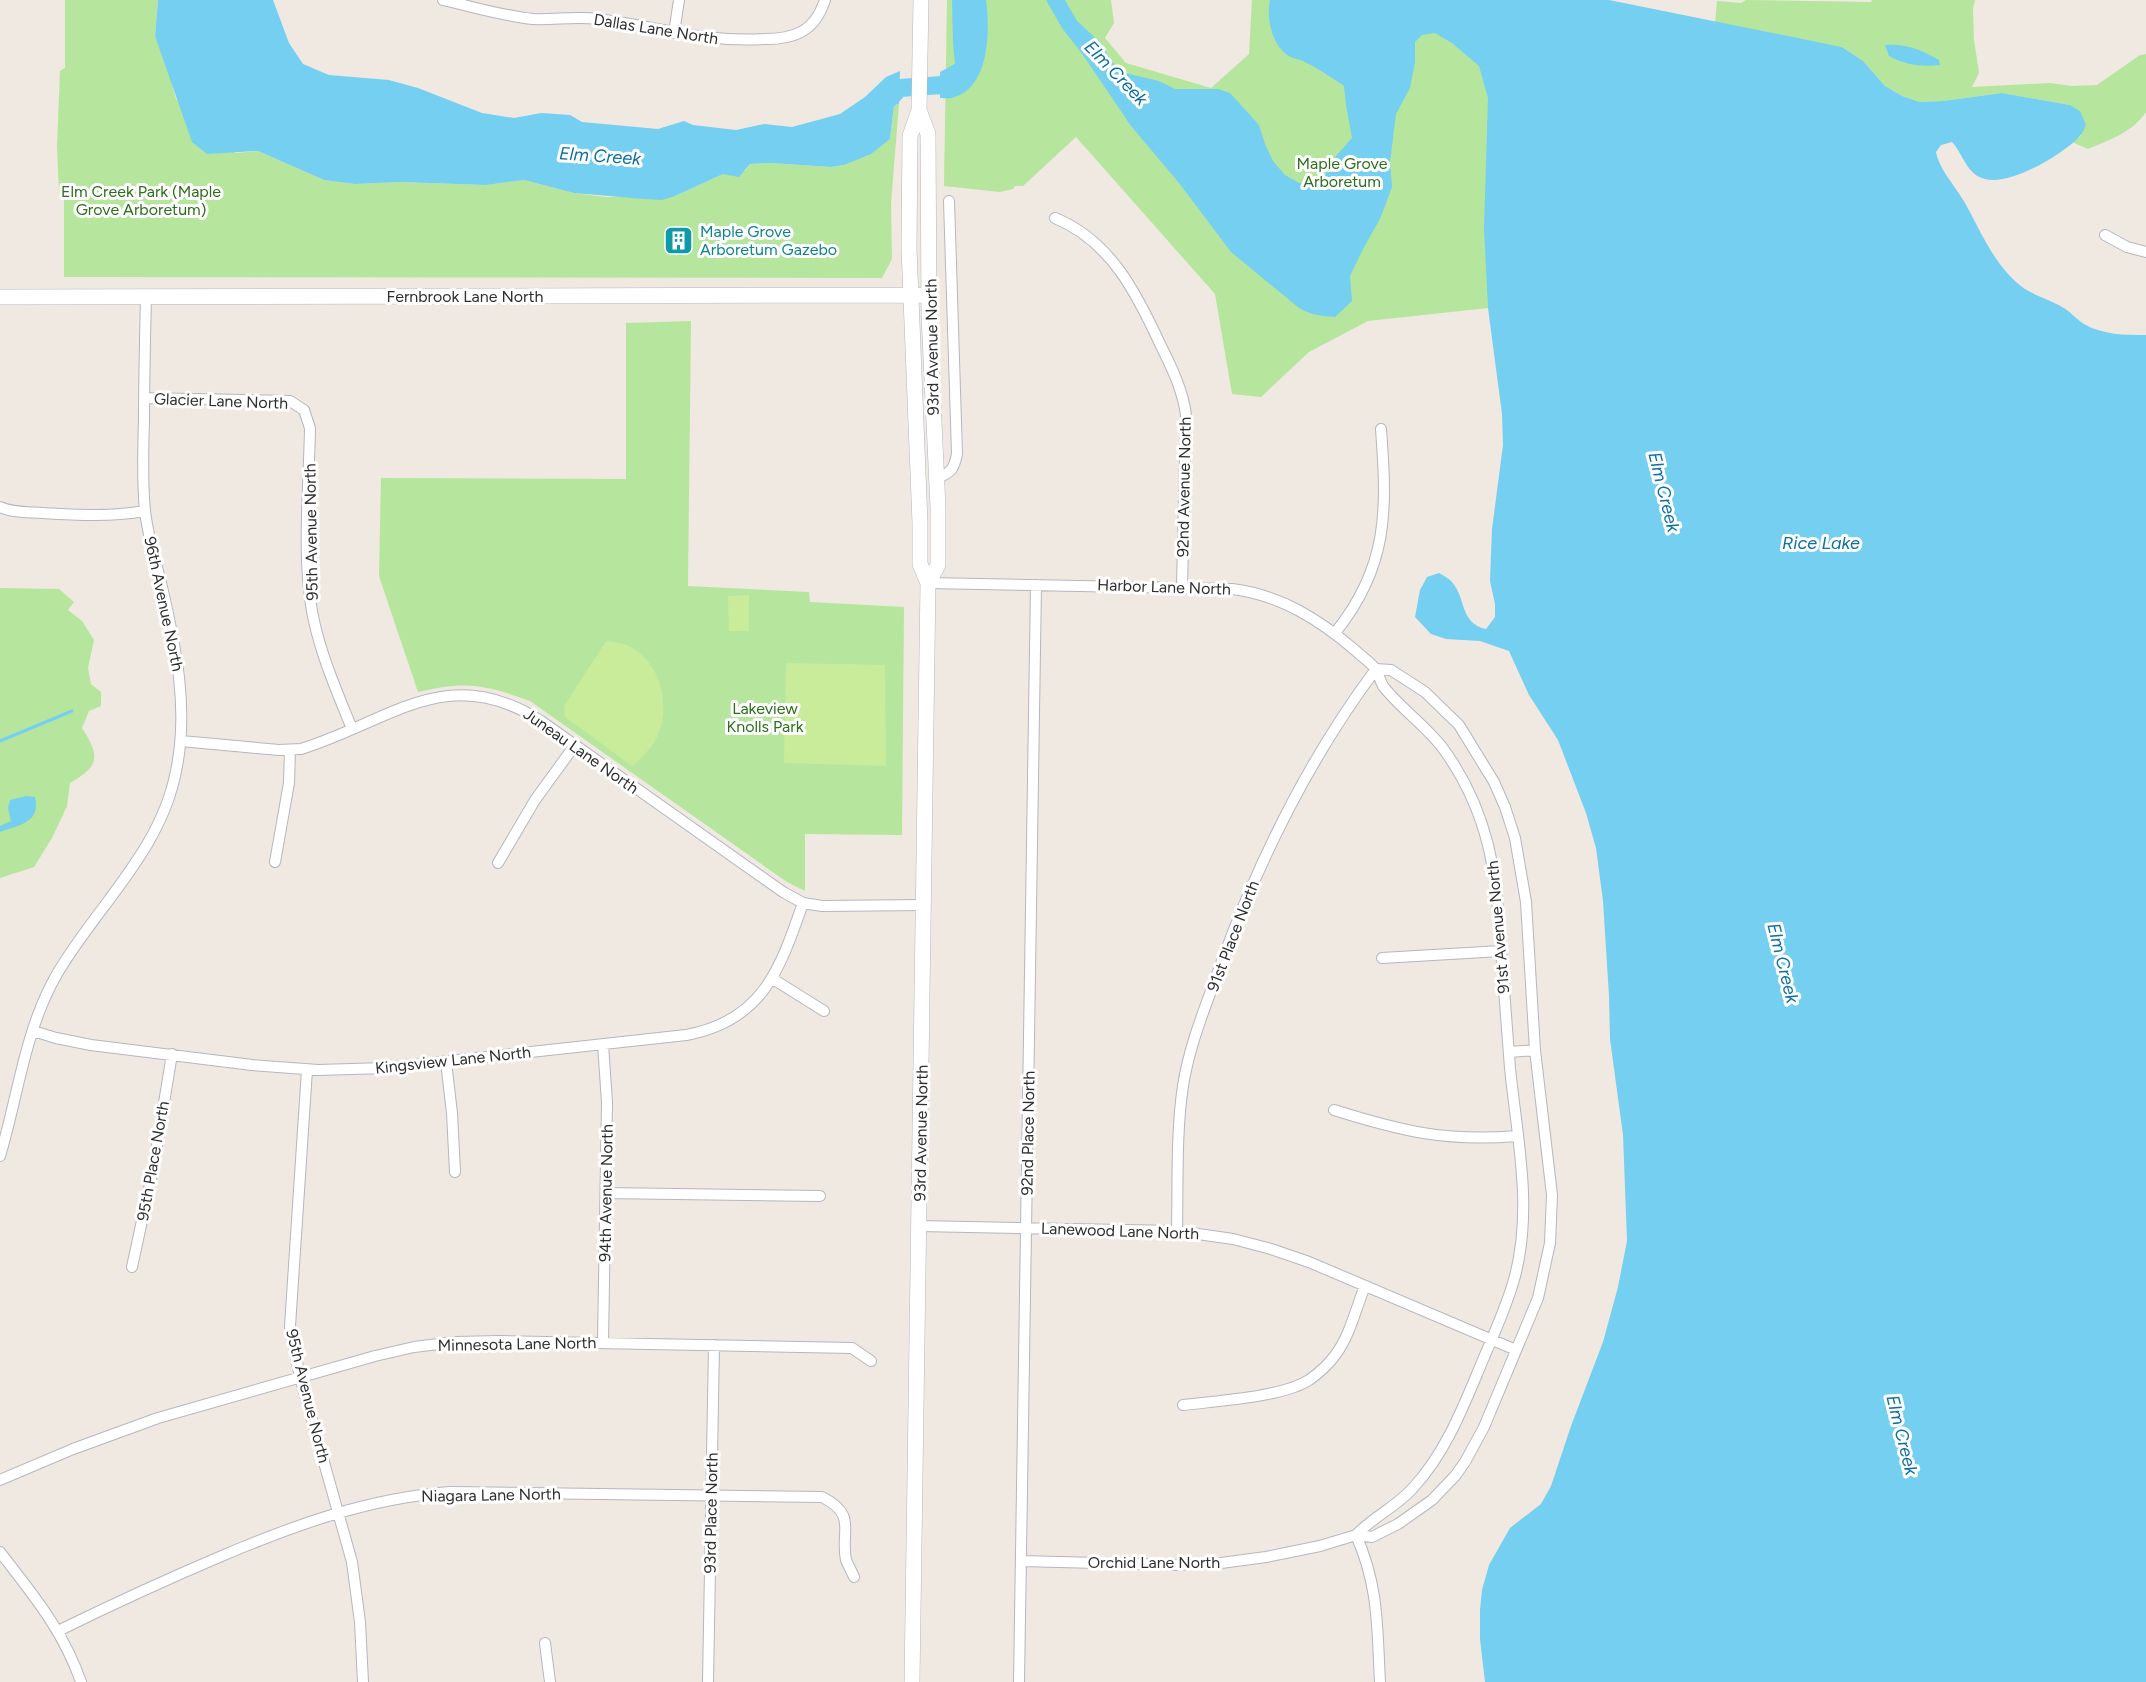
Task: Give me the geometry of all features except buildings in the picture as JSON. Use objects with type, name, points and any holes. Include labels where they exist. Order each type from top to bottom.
[{"type":"main road","name":"93rd Avenue North","points":[[912,1682],[928,583],[920,564],[910,295],[910,135],[919,111],[921,0]]},
{"type":"main road","name":"93rd Avenue North","points":[[919,111],[928,134],[930,295],[937,478],[938,565],[928,583]]},
{"type":"main road","name":"Fernbrook Lane North","points":[[0,297],[930,295]]},
{"type":"street","name":"Dallas Lane North","points":[[443,0],[488,5],[533,18],[597,19],[708,38],[756,40],[798,34],[814,21],[825,0]]},
{"type":"street","points":[[674,33],[679,0]]},
{"type":"street","points":[[937,478],[951,473],[957,454],[949,201]]},
{"type":"street","name":"92nd Avenue North","points":[[1055,218],[1084,233],[1125,276],[1152,327],[1182,396],[1186,415],[1182,587]]},
{"type":"street","points":[[2104,236],[2127,247],[2146,252]]},
{"type":"street","points":[[930,295],[952,295]]},
{"type":"street","name":"96th Avenue North","points":[[0,1156],[33,1031],[43,1002],[57,974],[158,826],[176,774],[182,718],[178,670],[145,511],[143,472],[146,297]]},
{"type":"street","name":"Glacier Lane North","points":[[144,398],[290,401],[298,404]]},
{"type":"street","name":"95th Avenue North","points":[[298,404],[308,418],[310,428],[308,558],[313,620],[322,651],[352,729]]},
{"type":"street","points":[[1335,633],[1364,592],[1380,546],[1385,498],[1381,429]]},
{"type":"street","points":[[0,507],[14,512],[79,515],[145,511]]},
{"type":"street","name":"Harbor Lane North","points":[[928,583],[1182,587],[1232,589],[1258,593],[1299,610],[1335,633],[1376,669]]},
{"type":"street","name":"92nd Place North","points":[[1019,1682],[1036,585]]},
{"type":"street","name":"91st Avenue North","points":[[1376,669],[1391,670],[1425,692],[1459,725],[1486,766],[1500,794],[1515,838],[1524,886],[1535,1050],[1552,1213],[1550,1243],[1538,1298],[1475,1446],[1455,1476],[1432,1500],[1398,1524],[1372,1537],[1356,1535],[1411,1491],[1446,1444],[1511,1288],[1521,1248],[1524,1201],[1495,875],[1489,844],[1475,805],[1442,747],[1382,684],[1376,669]]},
{"type":"street","name":"91st Place North","points":[[1177,1231],[1182,1089],[1199,1023],[1245,899],[1260,867],[1325,742],[1376,669]]},
{"type":"street","name":"Juneau Lane North","points":[[181,741],[290,750],[312,745],[427,699],[458,694],[502,701],[523,709],[783,892],[803,903],[822,906],[924,905]]},
{"type":"street","points":[[498,863],[535,800],[575,745]]},
{"type":"street","points":[[275,862],[289,783],[290,750]]},
{"type":"street","name":"Kingsview Lane North","points":[[33,1031],[74,1042],[307,1070],[386,1068],[686,1035],[711,1029],[729,1021],[748,1009],[764,992],[786,952],[803,903]]},
{"type":"street","points":[[1382,958],[1501,951]]},
{"type":"street","points":[[773,979],[824,1011]]},
{"type":"street","name":"94th Avenue North","points":[[603,1044],[607,1102],[603,1342]]},
{"type":"street","points":[[1509,1052],[1535,1050]]},
{"type":"street","name":"95th Place North","points":[[132,1267],[153,1170],[172,1054]]},
{"type":"street","points":[[446,1062],[452,1113],[455,1172]]},
{"type":"street","name":"95th Avenue North","points":[[307,1070],[290,1326],[300,1377],[352,1562],[357,1593],[363,1682]]},
{"type":"street","points":[[1334,1110],[1390,1127],[1445,1138],[1479,1139],[1517,1136]]},
{"type":"street","points":[[606,1193],[820,1196]]},
{"type":"street","name":"Lanewood Lane North","points":[[919,1226],[1177,1231],[1215,1236],[1271,1249],[1516,1350]]},
{"type":"street","points":[[1183,1405],[1272,1393],[1291,1389],[1308,1381],[1337,1353],[1365,1286]]},
{"type":"street","name":"Minnesota Lane North","points":[[0,1480],[73,1449],[158,1418],[375,1356],[435,1344],[501,1341],[852,1348],[871,1361]]},
{"type":"street","name":"93rd Place North","points":[[708,1682],[714,1345]]},
{"type":"street","name":"Niagara Lane North","points":[[58,1631],[155,1584],[290,1528],[401,1497],[450,1492],[822,1497],[839,1509],[844,1519],[847,1530],[846,1559],[854,1577]]},
{"type":"street","points":[[1356,1535],[1365,1554],[1374,1587],[1380,1682]]},
{"type":"street","name":"Orchid Lane North","points":[[1021,1561],[1174,1565],[1221,1563],[1320,1546],[1356,1535]]},
{"type":"street","points":[[0,1552],[44,1608],[58,1631],[81,1682]]},
{"type":"street","points":[[545,1644],[550,1682]]},
{"type":"green space","name":"Elm Creek Park (Maple Grove Arboretum)","points":[[65,0],[158,0],[155,36],[168,69],[176,99],[235,153],[258,151],[324,180],[355,184],[400,182],[485,185],[524,180],[574,193],[606,197],[675,196],[723,174],[745,171],[750,164],[831,167],[844,165],[890,139],[894,105],[899,104],[891,203],[892,259],[882,278],[64,277],[64,195],[59,194],[57,145],[60,71],[65,68]]},
{"type":"green space","name":"Maple Grove Arboretum","points":[[947,0],[1111,0],[1114,23],[1105,38],[1126,63],[1211,88],[1249,54],[1252,0],[1491,0],[1493,175],[1488,308],[1368,321],[1309,352],[1261,397],[1232,394],[1215,294],[1076,137],[1023,186],[1015,186],[1013,189],[1000,192],[944,186]]},
{"type":"green space","points":[[1746,0],[1871,2],[1872,0],[1975,0],[1974,40],[1979,73],[1972,87],[2050,83],[2072,86],[2097,85],[2140,55],[2146,54],[2146,112],[2127,130],[2088,149],[2072,142],[2081,136],[2070,105],[2002,93],[1920,102],[1902,96],[1885,86],[1863,61],[1842,47],[1715,23],[1717,1],[1741,3]]},
{"type":"green space","name":"Lakeview Knolls Park","points":[[691,321],[688,586],[809,592],[810,602],[904,607],[902,835],[805,834],[805,891],[787,882],[530,701],[474,686],[449,686],[418,692],[379,576],[381,478],[626,479],[626,323]]},
{"type":"green space","points":[[0,588],[59,589],[74,602],[68,610],[82,621],[94,640],[88,668],[91,684],[101,692],[101,706],[89,711],[82,728],[94,753],[92,766],[70,783],[67,806],[52,838],[34,867],[0,878]]},
{"type":"green space","points":[[749,595],[749,631],[729,631],[728,596]]},
{"type":"green space","points":[[606,641],[629,646],[640,653],[655,673],[663,698],[662,723],[658,735],[650,748],[632,766],[565,717],[564,706]]},
{"type":"green space","points":[[786,663],[885,665],[886,766],[784,763]]},
{"type":"water","points":[[158,0],[273,0],[289,43],[303,64],[329,75],[389,80],[418,88],[482,113],[514,118],[541,113],[570,115],[582,122],[658,129],[684,121],[693,125],[736,130],[764,124],[792,127],[840,114],[865,97],[886,77],[900,71],[899,104],[894,105],[890,139],[871,154],[844,165],[831,167],[750,164],[739,177],[723,174],[662,200],[574,193],[524,180],[486,185],[400,182],[355,184],[324,180],[258,151],[207,154],[192,142],[155,36]]},
{"type":"water","points":[[952,0],[986,0],[987,41],[981,69],[967,91],[955,97],[940,98],[940,72],[955,64]]},
{"type":"water","name":"Rice Lake","points":[[1046,0],[1065,0],[1077,21],[1101,43],[1111,61],[1121,72],[1159,81],[1175,89],[1218,89],[1230,93],[1259,125],[1273,161],[1285,175],[1299,183],[1321,182],[1336,156],[1352,138],[1344,86],[1301,60],[1291,57],[1278,46],[1270,23],[1270,0],[1609,0],[1842,47],[1863,61],[1885,86],[1902,96],[1920,102],[2002,93],[2070,105],[2080,111],[2086,125],[2079,137],[2048,160],[2008,178],[1996,180],[1979,177],[1970,169],[1952,142],[1941,145],[1936,152],[1944,171],[1965,203],[1997,261],[2015,281],[2025,289],[2065,309],[2091,328],[2114,334],[2146,335],[2146,1682],[1485,1682],[1480,1639],[1480,1610],[1482,1590],[1489,1565],[1510,1528],[1541,1504],[1551,1486],[1603,1342],[1618,1287],[1627,1241],[1623,1135],[1610,1039],[1603,901],[1596,848],[1586,813],[1558,740],[1529,695],[1509,651],[1480,641],[1446,639],[1431,634],[1415,617],[1420,590],[1427,577],[1439,573],[1450,580],[1456,588],[1467,616],[1477,626],[1486,629],[1495,617],[1490,581],[1492,529],[1503,445],[1502,414],[1488,308],[1484,228],[1488,98],[1479,66],[1452,43],[1435,33],[1422,35],[1415,42],[1415,62],[1410,88],[1396,114],[1390,162],[1392,187],[1380,219],[1350,276],[1352,301],[1335,317],[1316,315],[1299,308],[1231,252],[1179,183],[1131,126],[1062,28]]},
{"type":"water","points":[[1885,45],[1906,46],[1920,50],[1939,60],[1940,65],[1920,65],[1901,61],[1889,56]]},
{"type":"water","points":[[26,796],[35,797],[36,806],[32,818],[21,825],[0,832],[0,826],[11,821],[8,808],[10,800]]},
{"type":"waterway","name":"Elm Creek","points":[[883,105],[900,88],[942,85],[960,71]]},
{"type":"waterway","points":[[0,741],[72,711]]},
{"type":"place","name":"Maple Grove Arboretum Gazebo","points":[[679,240]]}]
